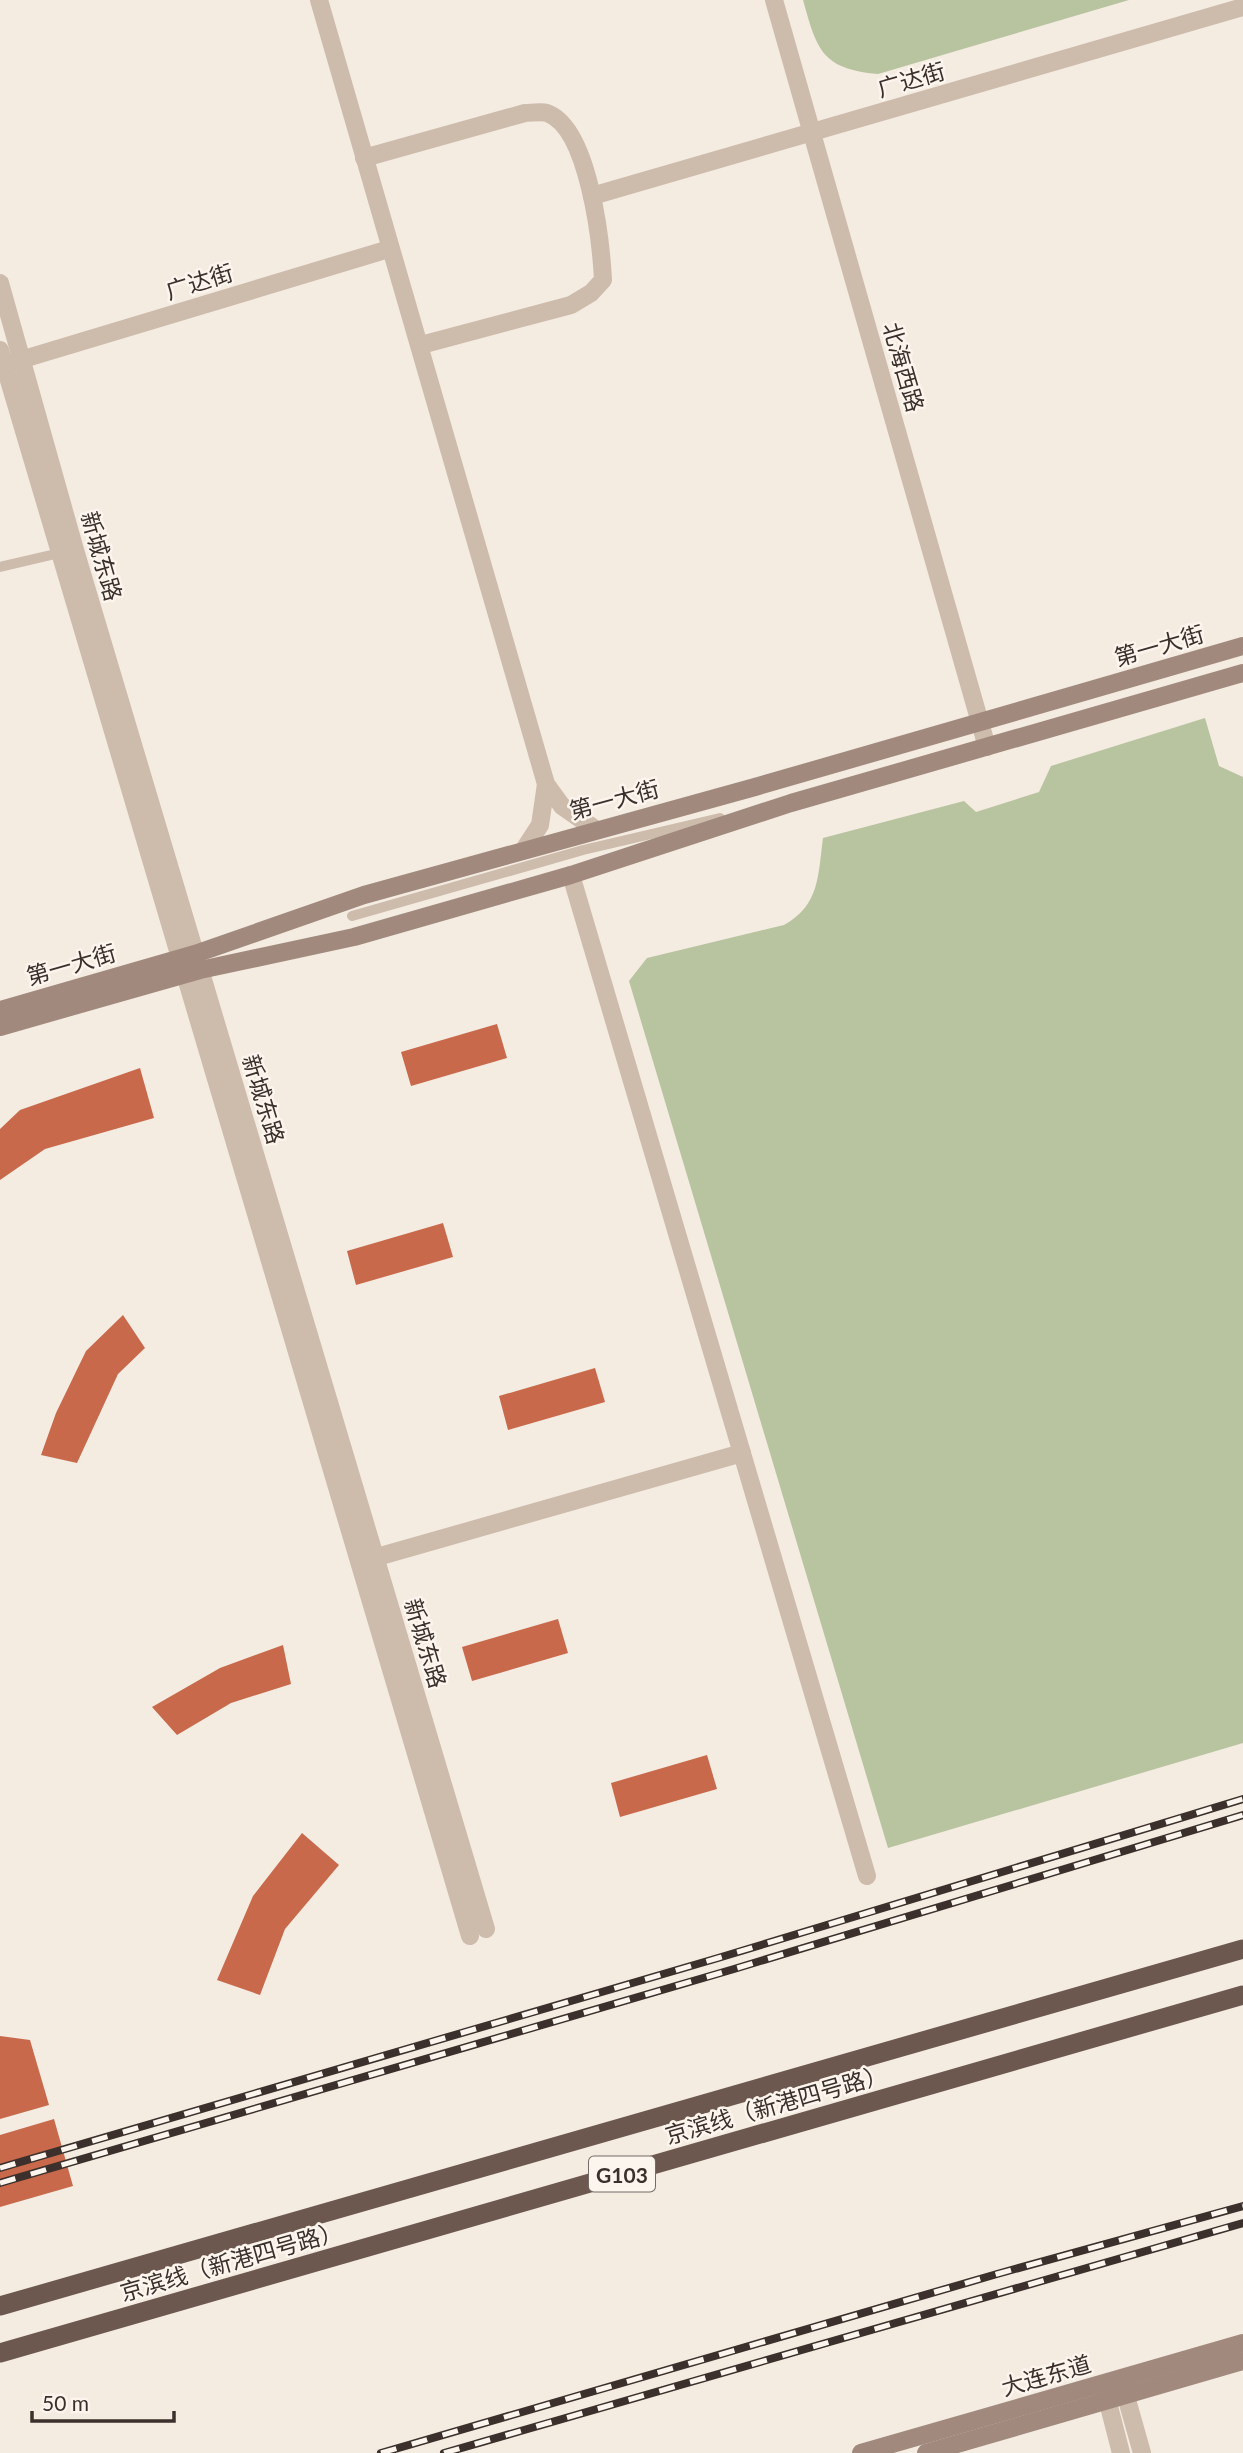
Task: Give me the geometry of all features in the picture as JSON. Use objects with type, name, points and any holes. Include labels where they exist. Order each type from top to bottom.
[{"type":"highway","name":"京滨线（新港四号路）","points":[[0,2306],[1243,1949]]},
{"type":"highway","name":"京滨线（新港四号路）","points":[[0,2353],[1243,1995]]},
{"type":"main road","name":"第一大街","points":[[0,1027],[190,964],[363,895],[525,848],[755,787],[1243,646]]},
{"type":"main road","name":"第一大街","points":[[0,1010],[190,964],[354,937],[571,875],[791,803],[1243,673]]},
{"type":"main road","name":"大连东道","points":[[1123,2387],[1243,2343]]},
{"type":"main road","name":"大连东道","points":[[861,2453],[1123,2387],[1243,2361]]},
{"type":"main road","name":"大连东道","points":[[926,2453],[1104,2392]]},
{"type":"street","points":[[319,0],[546,784],[562,806],[595,829]]},
{"type":"street","name":"北海西路","points":[[774,0],[987,747]]},
{"type":"street","name":"广达街","points":[[592,196],[1243,7]]},
{"type":"street","points":[[365,158],[525,113],[547,113],[564,127],[576,147],[592,196],[600,233],[603,280],[592,293],[570,305],[421,345]]},
{"type":"street","name":"广达街","points":[[1,360],[22,360],[389,249]]},
{"type":"street","name":"新城东路","points":[[0,283],[22,360],[68,552]]},
{"type":"street","name":"新城东路","points":[[1,360],[68,552],[478,1932]]},
{"type":"street","points":[[525,848],[540,825],[546,784]]},
{"type":"street","points":[[571,875],[867,1876]]},
{"type":"street","points":[[367,1560],[742,1452]]},
{"type":"street","points":[[1123,2387],[1142,2453]]},
{"type":"street","points":[[1104,2392],[1121,2453]]},
{"type":"lane","points":[[0,567],[68,552]]},
{"type":"lane","points":[[352,916],[632,837],[791,803]]},
{"type":"green space","points":[[803,0],[1129,0],[878,74],[833,62],[818,44]]},
{"type":"green space","points":[[1205,718],[1219,766],[1243,777],[1243,1743],[888,1848],[629,981],[647,958],[784,925],[796,917],[805,908],[815,888],[823,838],[964,801],[976,812],[1039,792],[1051,766]]},
{"type":"building","points":[[497,1024],[507,1058],[411,1086],[401,1052]]},
{"type":"building","points":[[140,1068],[154,1118],[45,1149],[0,1180],[0,1129],[20,1110]]},
{"type":"building","points":[[443,1223],[453,1257],[356,1285],[347,1251]]},
{"type":"building","points":[[123,1315],[145,1348],[118,1374],[77,1463],[41,1455],[56,1413],[86,1351]]},
{"type":"building","points":[[595,1368],[605,1402],[508,1430],[499,1396]]},
{"type":"building","points":[[558,1619],[568,1653],[472,1681],[462,1647]]},
{"type":"building","points":[[283,1645],[291,1684],[231,1703],[177,1735],[152,1707],[220,1668]]},
{"type":"building","points":[[707,1755],[717,1789],[620,1817],[611,1783]]},
{"type":"building","points":[[302,1833],[339,1865],[285,1929],[260,1995],[217,1980],[253,1896]]},
{"type":"building","points":[[0,2036],[30,2040],[49,2105],[0,2119]]},
{"type":"building","points":[[54,2119],[73,2186],[0,2207],[0,2135]]},
{"type":"railway","points":[[0,2168],[718,1958],[1243,1799]]},
{"type":"railway","points":[[0,2183],[734,1969],[1243,1815]]},
{"type":"railway","points":[[381,2453],[997,2274],[1243,2206]]},
{"type":"railway","points":[[444,2453],[1243,2223]]}]
